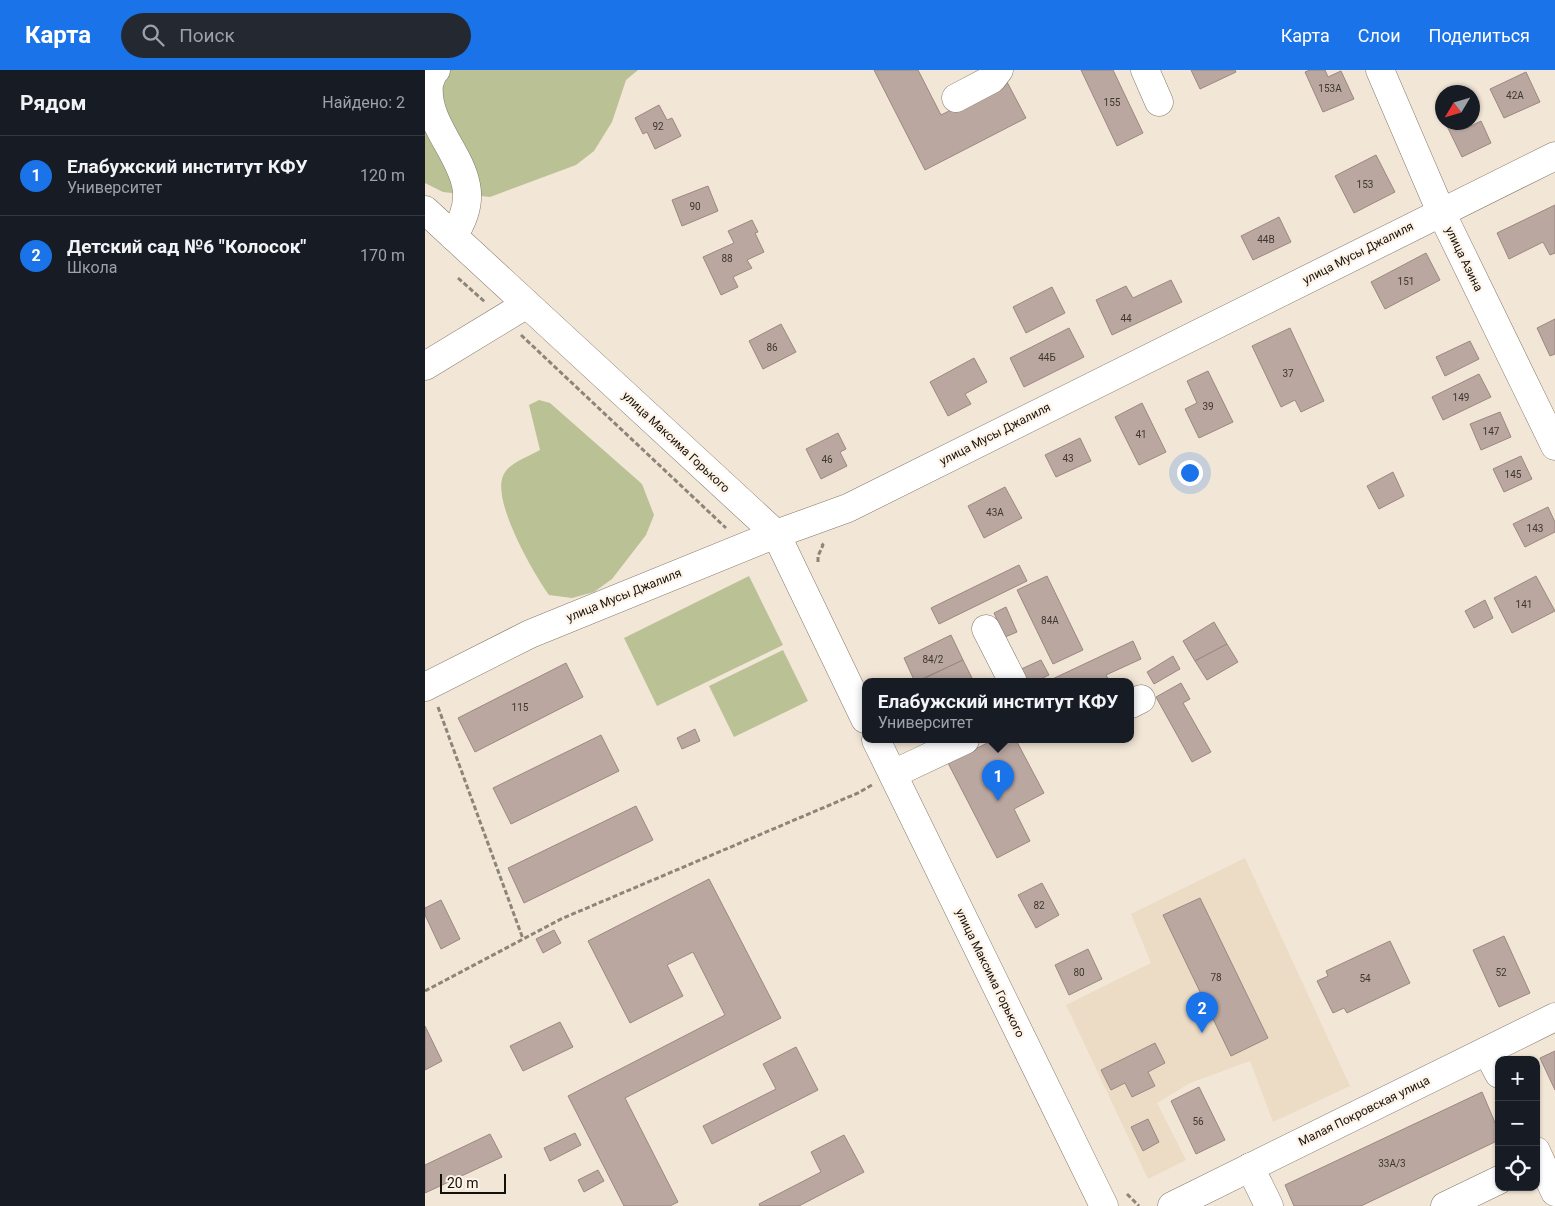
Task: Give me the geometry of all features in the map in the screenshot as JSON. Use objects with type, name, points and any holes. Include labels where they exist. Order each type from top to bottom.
[{"type":"street","points":[[436,70],[433,72],[426,92],[428,112],[437,132],[458,163],[466,186],[466,206],[462,222],[453,236]]},
{"type":"street","points":[[956,98],[992,79],[999,70]]},
{"type":"street","points":[[1145,70],[1159,102]]},
{"type":"street","name":"улица Азина","points":[[1380,70],[1441,212],[1555,446]]},
{"type":"street","name":"улица Мусы Джалиля","points":[[427,686],[530,634],[745,546],[848,508],[1555,156]]},
{"type":"street","name":"улица Максима Горького","points":[[425,210],[776,534],[862,712]]},
{"type":"street","points":[[425,366],[527,304]]},
{"type":"street","points":[[986,629],[1011,678]]},
{"type":"street","name":"улица Максима Горького","points":[[878,743],[1103,1206]]},
{"type":"street","points":[[893,774],[959,743]]},
{"type":"street","name":"Малая Покровская улица","points":[[1172,1206],[1250,1167],[1493,1062],[1555,1017]]},
{"type":"street","points":[[1542,1156],[1555,1192]]},
{"type":"street","points":[[1250,1167],[1269,1206]]},
{"type":"street","points":[[1445,1206],[1495,1190]]},
{"type":"path","points":[[453,273],[745,546]]},
{"type":"path","points":[[427,686],[444,720],[523,939]]},
{"type":"path","points":[[425,991],[561,919],[858,793],[893,774]]},
{"type":"shaded area","points":[[1245,858],[1350,1086],[1273,1122],[1250,1061],[1190,1083],[1157,1103],[1186,1160],[1148,1179],[1066,1005],[1151,963],[1131,914]]},
{"type":"green space","points":[[425,70],[638,70],[626,80],[612,122],[594,151],[576,165],[490,197],[443,192],[425,183]]},
{"type":"green space","points":[[539,400],[550,403],[642,484],[654,515],[646,535],[612,579],[594,592],[572,598],[549,595],[516,537],[503,503],[501,488],[506,471],[509,467],[540,450],[529,405]]},
{"type":"green space","points":[[749,576],[783,645],[657,706],[624,638]]},
{"type":"green space","points":[[783,650],[808,701],[734,737],[709,686]]},
{"type":"building","points":[[874,70],[918,70],[941,115],[1007,82],[1026,118],[925,170]]},
{"type":"building","points":[[1081,70],[1113,70],[1143,133],[1117,146]]},
{"type":"building","points":[[1191,70],[1235,70],[1236,72],[1200,89]]},
{"type":"building","points":[[1325,70],[1328,77],[1341,71],[1354,99],[1323,112],[1305,72]]},
{"type":"building","points":[[1526,72],[1540,102],[1504,118],[1490,89]]},
{"type":"building","points":[[659,105],[667,120],[672,118],[681,136],[655,149],[647,132],[643,134],[635,118]]},
{"type":"building","points":[[1480,122],[1491,143],[1462,157],[1449,130],[1480,130]]},
{"type":"building","points":[[1376,155],[1395,192],[1354,213],[1335,176]]},
{"type":"building","points":[[708,186],[718,211],[682,226],[672,200]]},
{"type":"building","points":[[1555,205],[1555,253],[1550,255],[1543,242],[1509,259],[1497,233]]},
{"type":"building","points":[[1279,217],[1291,242],[1253,260],[1241,236]]},
{"type":"building","points":[[752,220],[758,232],[755,233],[764,252],[747,260],[752,268],[733,277],[738,287],[721,295],[703,257],[734,243],[728,231]]},
{"type":"building","points":[[1426,253],[1440,280],[1385,309],[1371,282]]},
{"type":"building","points":[[1171,280],[1182,302],[1112,335],[1096,300],[1126,286],[1133,298]]},
{"type":"building","points":[[1052,287],[1065,313],[1026,333],[1013,307]]},
{"type":"building","points":[[1555,319],[1555,354],[1550,356],[1537,328]]},
{"type":"building","points":[[781,324],[796,352],[763,369],[749,341]]},
{"type":"building","points":[[1069,328],[1084,357],[1024,387],[1010,358]]},
{"type":"building","points":[[1290,328],[1324,401],[1301,412],[1295,400],[1281,407],[1252,346]]},
{"type":"building","points":[[1470,341],[1479,359],[1445,376],[1436,357]]},
{"type":"building","points":[[974,358],[987,382],[965,394],[971,404],[948,416],[930,382]]},
{"type":"building","points":[[1208,371],[1233,422],[1199,438],[1185,409],[1197,403],[1187,381]]},
{"type":"building","points":[[1479,374],[1491,397],[1443,420],[1432,397]]},
{"type":"building","points":[[1142,403],[1166,452],[1139,465],[1115,417]]},
{"type":"building","points":[[1500,412],[1511,437],[1481,450],[1470,424]]},
{"type":"building","points":[[838,433],[846,449],[840,452],[847,466],[821,479],[806,449]]},
{"type":"building","points":[[1080,438],[1091,461],[1056,477],[1045,455]]},
{"type":"building","points":[[1521,456],[1532,479],[1504,492],[1493,469]]},
{"type":"building","points":[[1393,472],[1404,496],[1379,509],[1367,486]]},
{"type":"building","points":[[1005,487],[1022,518],[984,538],[968,506]]},
{"type":"building","points":[[1548,507],[1555,522],[1555,532],[1525,547],[1513,524]]},
{"type":"building","points":[[1019,565],[1027,581],[939,624],[931,608]]},
{"type":"building","points":[[1047,576],[1083,650],[1053,664],[1017,590]]},
{"type":"building","points":[[1536,576],[1555,611],[1512,633],[1494,598]]},
{"type":"building","points":[[1485,600],[1493,618],[1474,628],[1465,611]]},
{"type":"building","points":[[1006,607],[1017,632],[1005,637],[994,613]]},
{"type":"building","points":[[1214,622],[1227,644],[1195,661],[1183,641]]},
{"type":"building","points":[[951,635],[963,660],[924,678],[913,678],[904,658]]},
{"type":"building","points":[[1133,641],[1141,659],[1106,675],[1108,678],[1054,678]]},
{"type":"building","points":[[1227,644],[1238,662],[1207,680],[1195,661]]},
{"type":"building","points":[[1173,656],[1180,669],[1154,684],[1147,672]]},
{"type":"building","points":[[963,660],[972,678],[925,678]]},
{"type":"building","points":[[1041,660],[1049,675],[1043,678],[1023,678],[1019,670]]},
{"type":"building","points":[[566,663],[583,697],[475,752],[458,718]]},
{"type":"building","points":[[1181,683],[1190,699],[1183,703],[1211,752],[1192,762],[1156,697]]},
{"type":"building","points":[[695,729],[700,741],[682,749],[677,738]]},
{"type":"building","points":[[601,735],[619,771],[511,824],[493,788]]},
{"type":"building","points":[[987,743],[1018,743],[1044,793],[1014,809],[1030,841],[997,858],[948,763]]},
{"type":"building","points":[[636,806],[653,840],[524,903],[508,868]]},
{"type":"building","points":[[709,879],[781,1018],[625,1098],[678,1202],[670,1206],[624,1206],[568,1096],[725,1015],[693,952],[667,965],[683,996],[630,1023],[588,941]]},
{"type":"building","points":[[1042,883],[1059,915],[1036,928],[1018,895]]},
{"type":"building","points":[[1200,898],[1268,1038],[1231,1056],[1163,915]]},
{"type":"building","points":[[441,900],[460,939],[441,949],[425,915],[425,908]]},
{"type":"building","points":[[554,930],[561,943],[543,953],[536,939]]},
{"type":"building","points":[[1504,936],[1530,993],[1499,1007],[1473,950]]},
{"type":"building","points":[[1390,941],[1410,983],[1347,1013],[1344,1008],[1333,1013],[1317,981],[1328,976],[1326,971]]},
{"type":"building","points":[[1088,949],[1102,979],[1069,995],[1055,965]]},
{"type":"building","points":[[560,1022],[573,1047],[523,1071],[510,1046]]},
{"type":"building","points":[[425,1026],[442,1061],[425,1070]]},
{"type":"building","points":[[1155,1043],[1165,1063],[1148,1072],[1155,1086],[1132,1097],[1125,1083],[1111,1090],[1101,1070]]},
{"type":"building","points":[[796,1047],[818,1090],[712,1144],[703,1126],[776,1089],[763,1064]]},
{"type":"building","points":[[1555,1051],[1555,1090],[1540,1058]]},
{"type":"building","points":[[1199,1087],[1225,1140],[1196,1154],[1171,1101]]},
{"type":"building","points":[[1482,1092],[1495,1123],[1495,1142],[1361,1206],[1294,1206],[1285,1185]]},
{"type":"building","points":[[1148,1119],[1159,1142],[1143,1151],[1131,1127]]},
{"type":"building","points":[[575,1133],[581,1145],[550,1161],[544,1148]]},
{"type":"building","points":[[490,1134],[502,1157],[425,1193],[425,1165]]},
{"type":"building","points":[[844,1135],[864,1172],[799,1206],[760,1206],[759,1204],[821,1172],[811,1152]]},
{"type":"building","points":[[598,1170],[604,1181],[584,1192],[578,1180]]},
{"type":"place","name":"Елабужский институт КФУ","points":[[998,801]]},
{"type":"place","name":"Детский сад №6 \"Колосок\"","points":[[1202,1033]]}]
